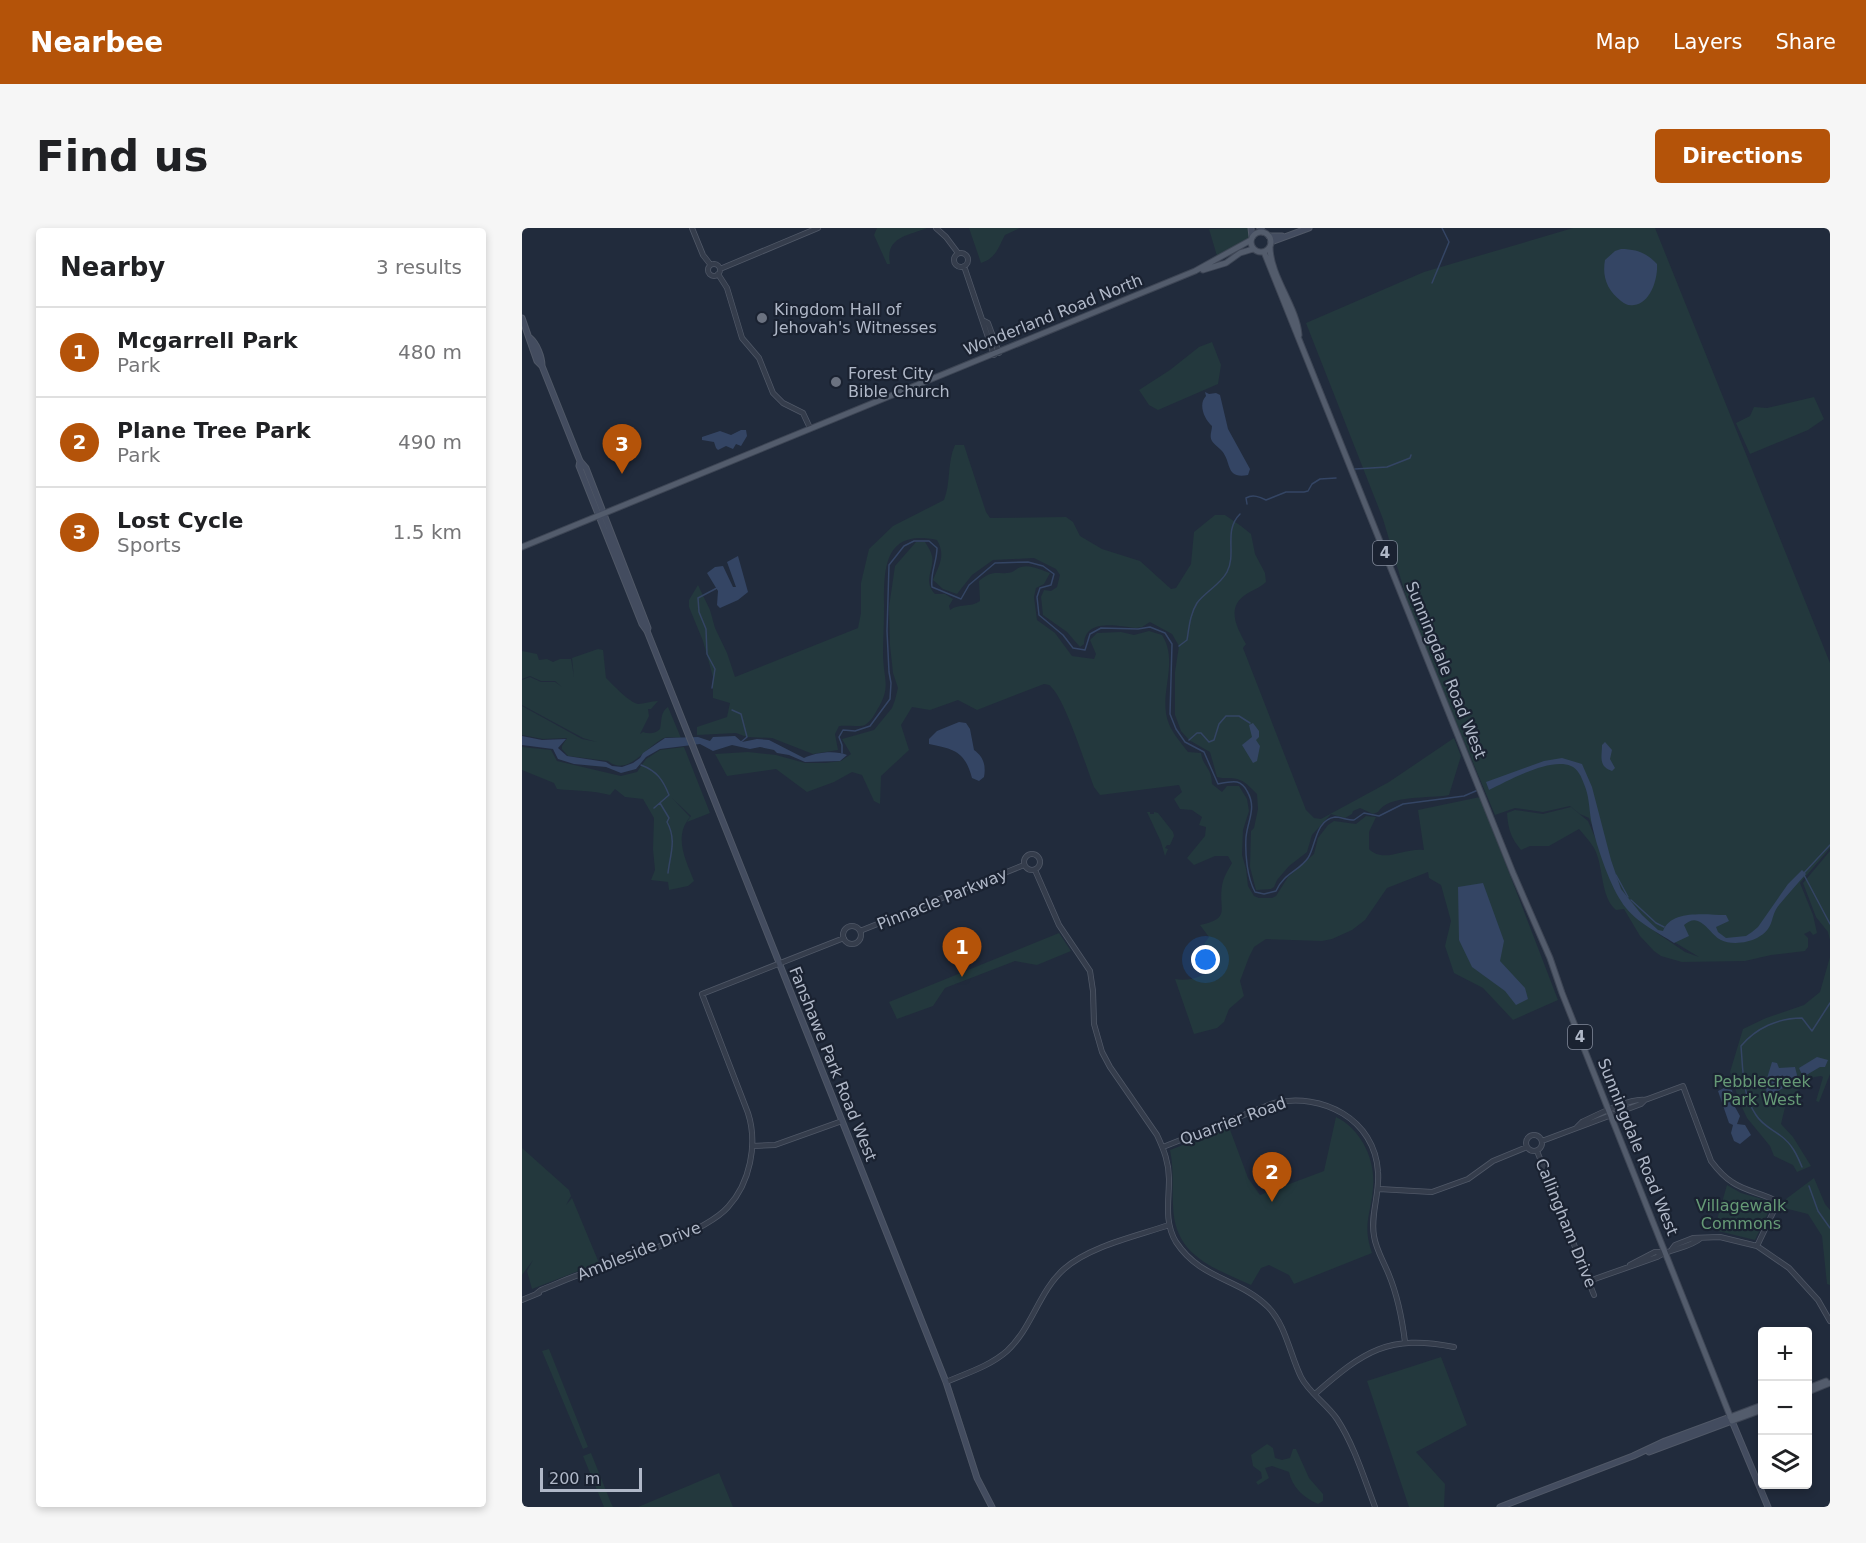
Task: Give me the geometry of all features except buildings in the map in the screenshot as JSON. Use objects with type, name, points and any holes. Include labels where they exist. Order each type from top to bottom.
[{"type":"main road","points":[[1251,228],[1253,249],[1258,252],[1264,252],[1270,242],[1300,228]]},
{"type":"main road","points":[[1270,242],[1309,228]]},
{"type":"main road","points":[[1252,239],[1261,230],[1270,242]]},
{"type":"main road","name":"Wonderland Road North","points":[[522,547],[1195,271],[1252,239]]},
{"type":"main road","name":"Sunningdale Road West","points":[[1270,242],[1271,264],[1279,276],[1299,337]]},
{"type":"main road","name":"Wonderland Road North","points":[[1195,271],[1216,267],[1253,249]]},
{"type":"main road","name":"Sunningdale Road West","points":[[1264,252],[1552,971],[1669,1251],[1692,1320],[1732,1419]]},
{"type":"main road","points":[[522,318],[542,360],[542,366],[580,461]]},
{"type":"main road","name":"Fanshawe Park Road West","points":[[580,461],[584,464],[604,513],[648,628],[647,631]]},
{"type":"main road","name":"Fanshawe Park Road West","points":[[580,461],[579,466],[597,516],[647,631],[946,1382],[977,1478],[992,1507]]},
{"type":"main road","points":[[1812,1388],[1830,1381]]},
{"type":"main road","points":[[1732,1419],[1758,1407]]},
{"type":"main road","points":[[1500,1507],[1633,1456],[1665,1441],[1758,1411]]},
{"type":"main road","points":[[1732,1419],[1768,1507]]},
{"type":"street","points":[[692,228],[703,255],[710,264],[715,264],[727,288],[742,338],[759,358],[773,393],[783,403],[803,413],[810,428]]},
{"type":"street","points":[[710,264],[707,268],[708,273],[712,276],[818,228]]},
{"type":"street","points":[[936,228],[946,237],[958,254]]},
{"type":"street","points":[[958,254],[963,253],[968,257],[968,262],[964,266]]},
{"type":"street","points":[[958,254],[955,261],[957,265],[964,266]]},
{"type":"street","points":[[964,266],[984,321],[983,326],[997,354]]},
{"type":"street","points":[[1031,854],[1037,855],[1040,860],[1040,865],[1035,870],[1029,870],[1024,865],[1027,856],[1031,854]]},
{"type":"street","name":"Pinnacle Parkway","points":[[860,931],[1024,865]]},
{"type":"street","points":[[1035,870],[1059,925],[1090,971],[1094,1024],[1102,1052],[1163,1147],[1169,1178],[1167,1209],[1169,1225],[1175,1240],[1194,1263],[1250,1293],[1271,1310],[1303,1380],[1336,1417],[1342,1428],[1355,1454],[1375,1507]]},
{"type":"street","points":[[848,926],[856,927],[860,931],[860,937],[854,943],[848,943],[844,938],[844,931],[848,926]]},
{"type":"street","points":[[779,963],[844,938]]},
{"type":"street","name":"Ambleside Drive","points":[[522,1300],[541,1290],[591,1270],[593,1272],[708,1224],[728,1208],[744,1183],[750,1164],[752,1146],[749,1115],[702,994],[779,963]]},
{"type":"street","points":[[1542,1141],[1577,1127],[1584,1127],[1610,1113],[1641,1104],[1645,1100],[1683,1086],[1711,1161],[1719,1171],[1732,1183],[1766,1194],[1778,1202],[1757,1246]]},
{"type":"street","name":"Quarrier Road","points":[[1163,1147],[1274,1103],[1288,1100],[1327,1104],[1351,1119],[1365,1135],[1377,1162],[1378,1189],[1373,1226],[1374,1236],[1397,1295],[1405,1342]]},
{"type":"street","points":[[752,1146],[775,1145],[842,1121]]},
{"type":"street","points":[[1531,1136],[1539,1137],[1542,1141],[1542,1147],[1537,1151],[1531,1151],[1527,1147],[1526,1141],[1531,1136]]},
{"type":"street","points":[[1378,1189],[1432,1192],[1468,1179],[1493,1161],[1527,1147]]},
{"type":"street","name":"Callingham Drive","points":[[1537,1151],[1594,1294]]},
{"type":"street","points":[[946,1382],[985,1365],[1008,1350],[1018,1338],[1049,1286],[1064,1269],[1078,1258],[1169,1225]]},
{"type":"street","points":[[1589,1281],[1630,1266],[1655,1252],[1669,1251],[1695,1243],[1701,1238],[1720,1237],[1757,1246],[1789,1268],[1818,1300],[1830,1320]]},
{"type":"street","points":[[1315,1394],[1352,1363],[1372,1350],[1405,1342],[1430,1342],[1454,1347]]},
{"type":"green space","points":[[877,228],[927,228],[905,236],[894,243],[889,255],[890,264],[887,264],[874,235]]},
{"type":"green space","points":[[969,228],[1020,228],[1005,235],[993,255],[981,263]]},
{"type":"green space","points":[[1250,228],[1254,240],[1251,244],[1217,256],[1209,229]]},
{"type":"green space","points":[[1573,228],[1655,228],[1830,663],[1830,848],[1800,883],[1813,915],[1817,933],[1813,935],[1810,931],[1804,934],[1808,938],[1808,947],[1805,951],[1745,961],[1682,962],[1661,956],[1640,936],[1624,909],[1616,910],[1611,904],[1607,897],[1597,855],[1579,829],[1549,846],[1530,846],[1521,850],[1511,833],[1507,813],[1515,810],[1543,814],[1571,807],[1588,821],[1621,898],[1657,933],[1685,952],[1699,957],[1656,931],[1622,897],[1589,818],[1570,806],[1543,812],[1515,808],[1495,815],[1413,620],[1383,519],[1306,323],[1424,272]]},
{"type":"green space","points":[[1212,342],[1221,365],[1218,384],[1158,410],[1149,405],[1139,390],[1170,370],[1199,347]]},
{"type":"green space","points":[[1814,397],[1824,419],[1808,430],[1750,454],[1736,423],[1750,416],[1754,407],[1767,408]]},
{"type":"green space","points":[[955,445],[964,445],[990,518],[1066,517],[1073,522],[1080,536],[1102,549],[1140,561],[1171,589],[1176,588],[1191,564],[1194,532],[1215,515],[1225,515],[1241,526],[1251,534],[1255,554],[1265,573],[1266,582],[1239,600],[1235,618],[1246,644],[1243,648],[1306,810],[1314,818],[1321,819],[1389,782],[1454,738],[1461,756],[1449,795],[1391,802],[1373,814],[1360,808],[1345,818],[1331,814],[1312,835],[1307,852],[1289,866],[1274,887],[1256,890],[1250,867],[1251,831],[1254,828],[1258,809],[1257,794],[1240,780],[1217,777],[1210,752],[1189,740],[1181,731],[1175,715],[1175,672],[1179,646],[1172,634],[1150,622],[1136,628],[1112,625],[1096,627],[1090,630],[1084,644],[1080,647],[1067,632],[1043,615],[1041,597],[1044,590],[1051,591],[1057,587],[1060,575],[1056,569],[1034,558],[993,560],[972,575],[957,594],[943,589],[933,580],[941,556],[937,540],[919,538],[905,541],[896,547],[886,569],[883,653],[886,682],[882,702],[865,725],[839,726],[835,734],[838,750],[813,754],[772,738],[747,737],[736,733],[697,735],[697,727],[727,717],[730,703],[713,698],[713,677],[703,641],[689,607],[689,600],[698,585],[710,610],[735,677],[858,628],[861,613],[861,583],[869,549],[893,526],[944,500]]},
{"type":"green space","points":[[916,542],[925,542],[930,551],[932,561],[929,584],[935,594],[945,594],[953,599],[949,606],[950,610],[980,601],[979,581],[984,577],[993,573],[1012,572],[1020,567],[1028,566],[1050,573],[1044,584],[1036,588],[1034,597],[1037,620],[1055,633],[1072,656],[1094,659],[1096,654],[1090,640],[1097,633],[1121,632],[1134,635],[1149,631],[1162,635],[1169,657],[1165,702],[1171,728],[1188,752],[1201,753],[1211,774],[1212,784],[1222,792],[1227,786],[1239,786],[1247,799],[1249,811],[1243,830],[1242,855],[1248,886],[1254,896],[1272,898],[1276,896],[1288,877],[1314,854],[1318,838],[1334,821],[1356,824],[1366,816],[1376,817],[1369,832],[1369,849],[1381,855],[1424,850],[1418,810],[1480,797],[1558,1000],[1513,1020],[1483,988],[1454,973],[1445,946],[1451,921],[1441,885],[1429,878],[1428,872],[1387,888],[1365,920],[1352,930],[1332,939],[1322,941],[1266,939],[1254,947],[1240,981],[1244,996],[1229,1009],[1224,1022],[1217,1028],[1194,1034],[1175,979],[1186,980],[1197,977],[1216,965],[1211,951],[1204,944],[1209,937],[1200,925],[1220,916],[1223,883],[1232,863],[1228,856],[1215,856],[1194,865],[1187,858],[1205,836],[1206,827],[1199,825],[1202,817],[1192,810],[1180,809],[1174,799],[1182,792],[1179,785],[1100,795],[1094,787],[1063,706],[1048,685],[1044,684],[977,710],[958,700],[930,710],[912,707],[901,725],[909,750],[881,776],[880,804],[874,801],[862,775],[852,772],[834,782],[807,792],[776,769],[727,776],[715,754],[748,752],[776,755],[805,763],[841,761],[851,754],[842,739],[874,730],[892,708],[898,688],[893,673],[889,607],[895,566]]},
{"type":"green space","points":[[598,649],[603,650],[606,678],[621,693],[638,704],[658,701],[651,709],[648,709],[649,716],[640,734],[654,733],[660,729],[662,714],[668,707],[681,738],[662,739],[630,763],[615,765],[608,761],[568,756],[562,749],[567,738],[543,739],[522,735],[522,706],[582,739],[597,742],[583,738],[522,705],[522,680],[530,677],[541,682],[555,682],[562,687],[555,681],[541,681],[530,676],[522,679],[522,651],[537,654],[539,660],[547,659],[553,662],[560,659],[571,659],[574,677],[572,658]]},
{"type":"green space","points":[[522,747],[551,750],[557,761],[621,776],[637,772],[646,759],[660,750],[684,747],[710,813],[687,822],[691,816],[672,798],[690,817],[685,825],[682,832],[682,841],[694,881],[688,886],[669,890],[668,882],[651,880],[655,870],[654,818],[643,799],[625,797],[615,789],[610,795],[557,789],[554,783],[522,770]]},
{"type":"green space","points":[[1147,812],[1158,813],[1173,832],[1174,836],[1170,845],[1165,848],[1168,849],[1165,856],[1161,842]]},
{"type":"green space","points":[[1830,851],[1830,940],[1828,932],[1816,917],[1803,883]]},
{"type":"green space","points":[[1059,933],[1071,951],[1037,965],[1015,961],[945,988],[933,1006],[897,1019],[889,1002]]},
{"type":"green space","name":"Pebblecreek Park West","points":[[1830,957],[1830,1074],[1819,1102],[1816,1101],[1823,1077],[1821,1076],[1814,1077],[1787,1099],[1781,1124],[1793,1137],[1811,1166],[1797,1172],[1793,1165],[1774,1156],[1770,1146],[1747,1118],[1730,1072],[1743,1029],[1766,1018],[1804,1005],[1820,992]]},
{"type":"green space","points":[[1336,1117],[1345,1122],[1359,1137],[1365,1146],[1372,1167],[1373,1188],[1367,1227],[1372,1253],[1294,1284],[1289,1275],[1269,1265],[1261,1268],[1251,1285],[1209,1265],[1188,1248],[1175,1222],[1170,1150],[1229,1127],[1248,1178],[1260,1195],[1324,1171]]},
{"type":"green space","points":[[522,1148],[569,1190],[571,1196],[566,1205],[572,1198],[599,1263],[532,1289],[527,1271],[533,1260],[522,1275]]},
{"type":"green space","points":[[1814,1178],[1830,1210],[1830,1285],[1827,1284],[1822,1236],[1808,1214],[1784,1208],[1786,1199]]},
{"type":"green space","name":"Villagewalk Commons","points":[[1727,1185],[1741,1193],[1773,1202],[1755,1240],[1714,1230]]},
{"type":"green space","points":[[549,1349],[588,1447],[583,1449],[542,1351]]},
{"type":"green space","points":[[1441,1357],[1467,1425],[1416,1452],[1445,1484],[1444,1507],[1409,1507],[1367,1381]]},
{"type":"green space","points":[[1267,1444],[1273,1448],[1275,1458],[1282,1460],[1290,1458],[1293,1449],[1296,1449],[1309,1478],[1323,1494],[1323,1501],[1318,1504],[1308,1499],[1296,1487],[1289,1472],[1272,1466],[1265,1468],[1269,1478],[1258,1485],[1256,1482],[1262,1478],[1261,1472],[1253,1466],[1251,1455]]},
{"type":"green space","points":[[591,1453],[613,1507],[604,1507],[583,1456]]},
{"type":"green space","points":[[719,1473],[733,1507],[638,1507]]},
{"type":"water","points":[[1621,249],[1641,252],[1657,264],[1655,283],[1649,295],[1645,300],[1634,305],[1625,304],[1616,297],[1605,278],[1605,260]]},
{"type":"water","points":[[1205,392],[1220,395],[1228,429],[1250,469],[1248,475],[1241,476],[1232,472],[1222,451],[1212,441],[1212,426],[1204,416],[1202,407]]},
{"type":"water","points":[[746,430],[747,436],[741,446],[736,444],[733,449],[726,446],[718,450],[714,442],[702,440],[702,437],[720,431],[731,435]]},
{"type":"water","points":[[738,556],[748,592],[738,600],[720,608],[717,605],[718,591],[707,573],[715,567],[723,566],[733,587],[736,587],[727,562]]},
{"type":"water","points":[[959,722],[966,723],[970,729],[974,750],[983,762],[984,777],[979,781],[972,778],[966,762],[958,753],[929,744],[929,739],[937,731]]},
{"type":"water","points":[[1253,723],[1259,731],[1259,737],[1256,740],[1260,746],[1257,761],[1253,763],[1242,745],[1252,737],[1249,725]]},
{"type":"water","points":[[522,736],[542,740],[566,739],[558,748],[567,756],[622,767],[633,763],[665,738],[698,737],[710,741],[713,737],[735,736],[742,742],[757,739],[769,740],[804,758],[826,752],[847,755],[840,761],[805,762],[760,747],[750,749],[732,745],[713,751],[700,744],[660,749],[646,757],[636,769],[621,773],[606,767],[574,764],[558,759],[553,749],[522,745]]},
{"type":"water","points":[[1605,742],[1612,750],[1610,759],[1615,768],[1612,771],[1605,767],[1602,761],[1602,745]]},
{"type":"water","points":[[1562,758],[1582,764],[1592,787],[1621,889],[1642,915],[1658,930],[1663,931],[1667,924],[1681,916],[1726,915],[1729,921],[1716,927],[1718,932],[1726,938],[1746,936],[1758,927],[1788,884],[1802,870],[1806,874],[1776,909],[1767,930],[1757,938],[1739,943],[1725,942],[1695,920],[1684,925],[1689,936],[1674,943],[1632,914],[1616,893],[1596,839],[1586,788],[1576,769],[1562,764],[1541,767],[1489,790],[1486,782],[1544,761]]},
{"type":"water","points":[[1483,883],[1504,941],[1500,961],[1525,988],[1528,999],[1516,1005],[1505,991],[1472,967],[1459,940],[1458,887]]},
{"type":"water","points":[[1817,1057],[1828,1060],[1825,1067],[1820,1067],[1803,1077],[1799,1068]]},
{"type":"water","points":[[1772,1062],[1777,1063],[1779,1068],[1795,1067],[1798,1079],[1773,1094],[1767,1093],[1765,1085]]},
{"type":"water","points":[[1724,1088],[1732,1090],[1735,1107],[1740,1116],[1737,1124],[1745,1125],[1751,1135],[1740,1144],[1734,1141],[1731,1133],[1733,1125],[1729,1123],[1718,1091]]},
{"type":"waterway","points":[[1432,283],[1449,242],[1442,228]]},
{"type":"waterway","points":[[1355,469],[1387,467],[1410,458],[1411,455]]},
{"type":"waterway","points":[[1247,504],[1246,498],[1251,496],[1266,500],[1286,492],[1304,492],[1320,479],[1336,478]]},
{"type":"waterway","points":[[1179,646],[1187,640],[1191,616],[1197,603],[1227,572],[1231,557],[1232,528],[1240,514]]},
{"type":"waterway","points":[[842,753],[839,737],[843,730],[855,731],[870,726],[890,699],[887,631],[889,565],[904,546],[914,541],[929,541],[937,548],[932,587],[961,599],[969,585],[995,563],[1028,562],[1043,566],[1054,574],[1051,585],[1040,588],[1037,597],[1039,615],[1063,635],[1073,648],[1085,650],[1090,634],[1101,628],[1150,627],[1165,633],[1172,644],[1170,714],[1176,729],[1185,742],[1204,752],[1218,784],[1230,782],[1241,784],[1250,797],[1252,808],[1246,837],[1246,851],[1248,872],[1255,892],[1264,894],[1276,891],[1283,880],[1308,858],[1320,828],[1328,819],[1335,817],[1354,820],[1364,813],[1379,816],[1403,804],[1464,796],[1478,790]]},
{"type":"waterway","points":[[712,688],[715,669],[707,654],[706,629],[699,612],[698,598],[717,588]]},
{"type":"waterway","points":[[732,710],[741,714],[747,737],[741,742]]},
{"type":"waterway","points":[[1189,740],[1197,733],[1201,733],[1209,742],[1214,740],[1219,724],[1226,716],[1239,716],[1250,723]]},
{"type":"waterway","points":[[641,765],[659,777],[669,795],[654,808]]},
{"type":"waterway","points":[[660,803],[669,818],[667,822],[672,835],[668,873]]},
{"type":"waterway","points":[[1804,873],[1830,845]]},
{"type":"waterway","points":[[1616,875],[1628,897]]},
{"type":"waterway","points":[[1804,875],[1830,924]]},
{"type":"waterway","points":[[1631,900],[1656,923],[1664,927]]},
{"type":"waterway","points":[[1802,1167],[1788,1143],[1761,1122],[1751,1107],[1744,1082],[1741,1046],[1753,1034],[1768,1025],[1793,1018],[1802,1018],[1812,1031],[1830,1003]]},
{"type":"waterway","points":[[1809,1186],[1818,1211],[1830,1228]]},
{"type":"place","name":"Kingdom Hall of Jehovah's Witnesses","points":[[762,318]]},
{"type":"place","name":"Forest City Bible Church","points":[[836,382]]},
{"type":"place","name":"Lost Cycle","points":[[622,474]]},
{"type":"place","name":"Mcgarrell Park","points":[[962,977]]},
{"type":"place","name":"Plane Tree Park","points":[[1272,1202]]}]
